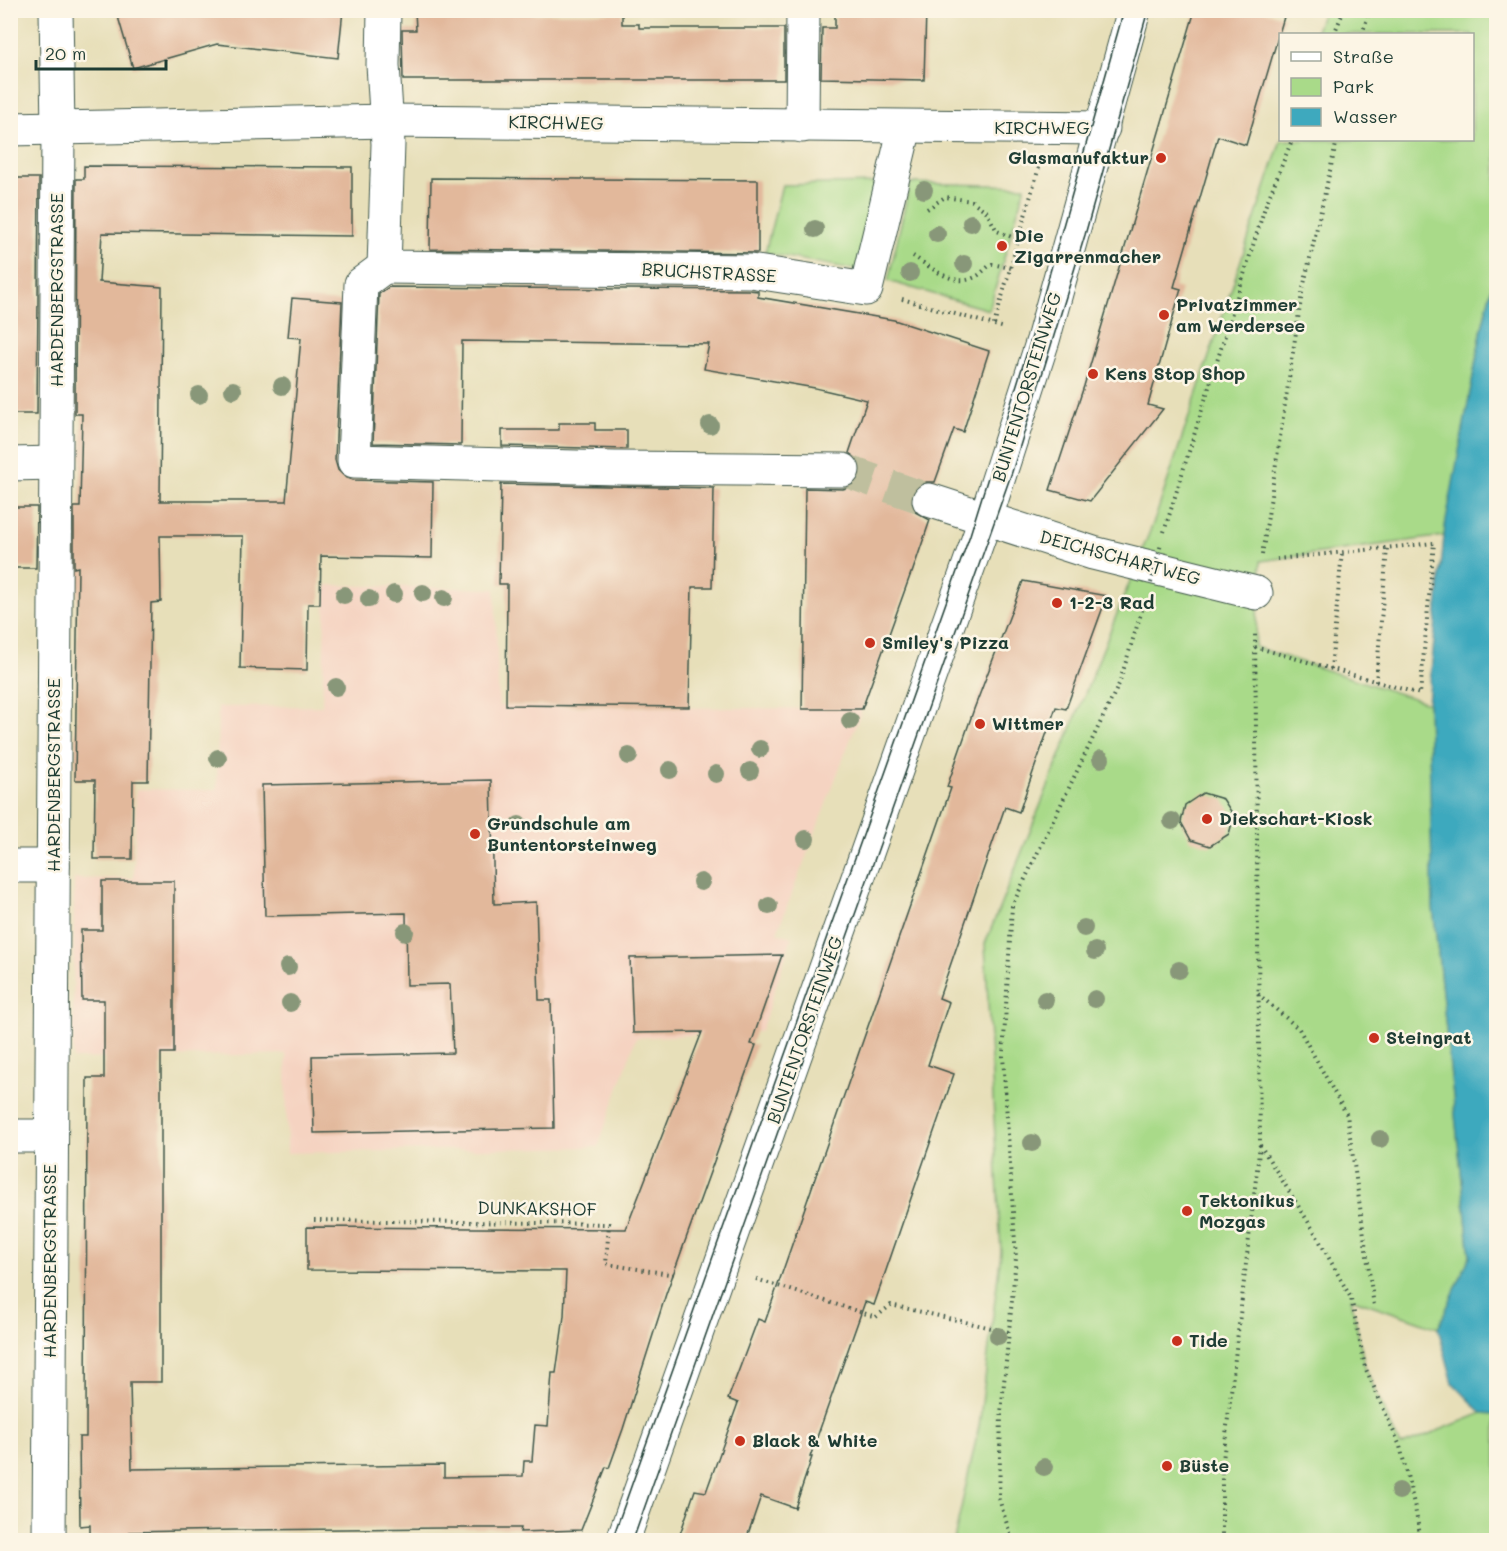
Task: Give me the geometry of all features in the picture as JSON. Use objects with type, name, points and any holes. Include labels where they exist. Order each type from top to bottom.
[{"type":"street","name":"HARDENBERGSTRASSE","points":[[49,1540],[57,10]]},
{"type":"street","points":[[384,10],[383,65],[388,121],[384,267],[361,284],[354,462],[843,470]]},
{"type":"street","points":[[802,126],[803,10]]},
{"type":"street","name":"BUNTENTORSTEINWEG","points":[[623,1540],[985,520],[1043,340],[1134,10]]},
{"type":"street","name":"KIRCHWEG","points":[[10,129],[388,121],[1102,128]]},
{"type":"street","points":[[866,289],[905,127]]},
{"type":"street","name":"BRUCHSTRASSE","points":[[384,267],[750,271],[866,289]]},
{"type":"street","points":[[10,464],[56,463]]},
{"type":"street","points":[[929,500],[985,520]]},
{"type":"street","name":"DEICHSCHARTWEG","points":[[985,520],[1093,554],[1256,593]]},
{"type":"street","points":[[10,867],[53,866]]},
{"type":"street","points":[[10,1136],[51,1136]]},
{"type":"path","points":[[1327,10],[1343,12],[1334,33]]},
{"type":"path","points":[[1362,33],[1370,10]]},
{"type":"path","points":[[994,325],[1050,128]]},
{"type":"path","points":[[1148,594],[1161,544],[1265,207],[1292,141]]},
{"type":"path","points":[[1222,1540],[1222,1469],[1260,1144],[1256,593],[1302,293],[1337,141]]},
{"type":"path","points":[[921,213],[945,197],[972,201],[986,211],[997,231],[1018,240]]},
{"type":"path","points":[[908,252],[941,274],[964,281],[976,277],[992,264],[1011,268]]},
{"type":"path","points":[[866,289],[1043,340]]},
{"type":"path","points":[[1255,647],[1420,694],[1434,543],[1261,561]]},
{"type":"path","points":[[1376,682],[1387,548]]},
{"type":"path","points":[[1331,669],[1342,552]]},
{"type":"path","points":[[1012,1540],[999,1499],[1001,1414],[1016,1258],[1003,1056],[1012,906],[1119,684],[1144,605]]},
{"type":"path","points":[[1258,993],[1299,1029],[1347,1115],[1374,1306]]},
{"type":"path","points":[[1260,1144],[1314,1231],[1351,1298],[1365,1367],[1400,1446],[1421,1540]]},
{"type":"path","name":"DUNKAKSHOF","points":[[314,1220],[609,1224],[606,1264],[682,1275],[717,1276]]},
{"type":"path","points":[[717,1276],[876,1317],[891,1305],[1009,1332]]},
{"type":"shaded area","name":"Grundschule am Buntentorsteinweg","points":[[326,585],[495,589],[499,706],[862,709],[777,933],[792,937],[761,1031],[636,1038],[598,1147],[287,1153],[286,1054],[73,1059],[74,879],[134,878],[136,789],[217,790],[218,707],[322,706]]},
{"type":"green space","points":[[1323,11],[1496,11],[1496,269],[1482,328],[1444,536],[1261,561],[1255,647],[1428,703],[1433,907],[1470,1256],[1438,1328],[1351,1298],[1365,1367],[1400,1446],[1482,1413],[1496,1414],[1496,1540],[954,1540],[979,1426],[1001,1252],[985,944],[1156,516],[1281,141],[1474,141],[1474,33],[1315,33]]},
{"type":"green space","points":[[876,183],[857,270],[765,253],[782,185]]},
{"type":"green space","points":[[910,183],[1025,186],[989,310],[888,281]]},
{"type":"water","points":[[1496,269],[1496,1414],[1482,1413],[1453,1383],[1438,1328],[1470,1256],[1433,907],[1428,703],[1445,526],[1482,328]]},
{"type":"building","points":[[116,10],[343,10],[338,58],[217,44],[133,68]]},
{"type":"building","points":[[415,10],[513,10],[513,14],[622,13],[622,24],[639,24],[639,28],[784,28],[784,80],[403,80],[402,30],[416,30]]},
{"type":"building","points":[[835,10],[926,10],[924,80],[821,78],[822,28],[835,28]]},
{"type":"building","points":[[1195,10],[1260,10],[1284,17],[1246,145],[1218,136],[1174,287],[1181,289],[1148,405],[1163,409],[1090,501],[1050,490],[1084,386]]},
{"type":"building","points":[[84,166],[352,167],[352,236],[102,233],[99,282],[162,287],[160,501],[286,501],[301,338],[288,337],[292,298],[342,302],[335,460],[338,470],[345,477],[353,480],[433,482],[432,558],[321,556],[320,604],[308,604],[307,670],[240,668],[243,536],[160,536],[161,602],[151,603],[148,781],[133,781],[132,859],[94,859],[95,780],[75,780],[78,567],[74,568],[74,507],[80,507],[82,414],[75,414],[76,179],[84,179]]},
{"type":"building","points":[[10,178],[39,178],[37,414],[10,414]]},
{"type":"building","points":[[431,178],[758,180],[758,253],[430,249]]},
{"type":"building","points":[[389,287],[758,291],[758,297],[894,320],[989,351],[963,432],[954,429],[935,482],[925,482],[917,486],[911,494],[911,503],[915,512],[930,520],[862,709],[802,709],[805,488],[843,489],[853,486],[859,480],[862,471],[860,461],[849,453],[867,400],[815,388],[704,369],[709,344],[462,341],[461,445],[373,443],[379,294]]},
{"type":"building","points":[[559,423],[595,423],[595,430],[627,430],[627,449],[502,446],[502,430],[559,430]]},
{"type":"building","points":[[501,484],[714,488],[712,587],[692,587],[689,707],[506,705],[507,584],[499,584]]},
{"type":"building","points":[[10,507],[37,507],[36,568],[10,568]]},
{"type":"building","points":[[1023,581],[1107,596],[1066,709],[1056,707],[1019,812],[1005,807],[939,998],[949,1002],[928,1065],[954,1074],[874,1305],[865,1302],[810,1457],[812,1457],[795,1508],[761,1496],[746,1540],[678,1540],[695,1490],[706,1492],[738,1403],[728,1399],[758,1319],[765,1322],[951,788],[947,787],[974,709]]},
{"type":"building","points":[[491,780],[494,904],[536,902],[539,1000],[551,1000],[554,1128],[314,1133],[312,1056],[453,1053],[450,984],[407,985],[406,913],[265,916],[262,785]]},
{"type":"building","name":"Diekschart-Kiosk","points":[[1203,793],[1223,799],[1234,816],[1229,834],[1210,846],[1191,840],[1181,822],[1185,805]]},
{"type":"building","points":[[102,881],[174,881],[174,1053],[161,1053],[161,1382],[130,1382],[132,1469],[444,1465],[444,1477],[523,1476],[524,1461],[532,1461],[535,1425],[548,1426],[552,1373],[556,1373],[564,1316],[566,1271],[307,1270],[307,1227],[626,1229],[702,1032],[633,1033],[630,958],[782,955],[751,1044],[756,1045],[666,1294],[623,1429],[609,1468],[606,1467],[581,1530],[520,1532],[521,1528],[444,1528],[235,1530],[129,1532],[129,1537],[90,1537],[90,1525],[80,1526],[79,1437],[86,1437],[87,1078],[104,1078],[104,1000],[82,1000],[81,930],[102,930]]},
{"type":"tunnel","points":[[843,470],[929,500]]},
{"type":"tram line","points":[[612,1540],[970,535],[1032,336],[1124,10]]},
{"type":"tram line","points":[[633,1540],[1012,472],[1085,235],[1148,10]]},
{"type":"place","name":"Glasmanufaktur","points":[[1161,158]]},
{"type":"place","name":"Die Zigarrenmacher","points":[[1002,246]]},
{"type":"place","name":"Privatzimmer am Werdersee","points":[[1164,315]]},
{"type":"place","name":"Kens Stop Shop","points":[[1093,374]]},
{"type":"place","name":"1-2-3 Rad","points":[[1057,603]]},
{"type":"place","name":"Smiley's Pizza","points":[[870,643]]},
{"type":"place","name":"Wittmer","points":[[980,724]]},
{"type":"place","name":"Diekschart-Kiosk","points":[[1207,819]]},
{"type":"place","name":"Grundschule am Buntentorsteinweg","points":[[475,834]]},
{"type":"place","name":"Steingrat","points":[[1374,1038]]},
{"type":"place","name":"Tektonikus Mozgas","points":[[1187,1211]]},
{"type":"place","name":"Tide","points":[[1177,1341]]},
{"type":"place","name":"Black & White","points":[[740,1441]]},
{"type":"place","name":"Büste","points":[[1167,1466]]}]
